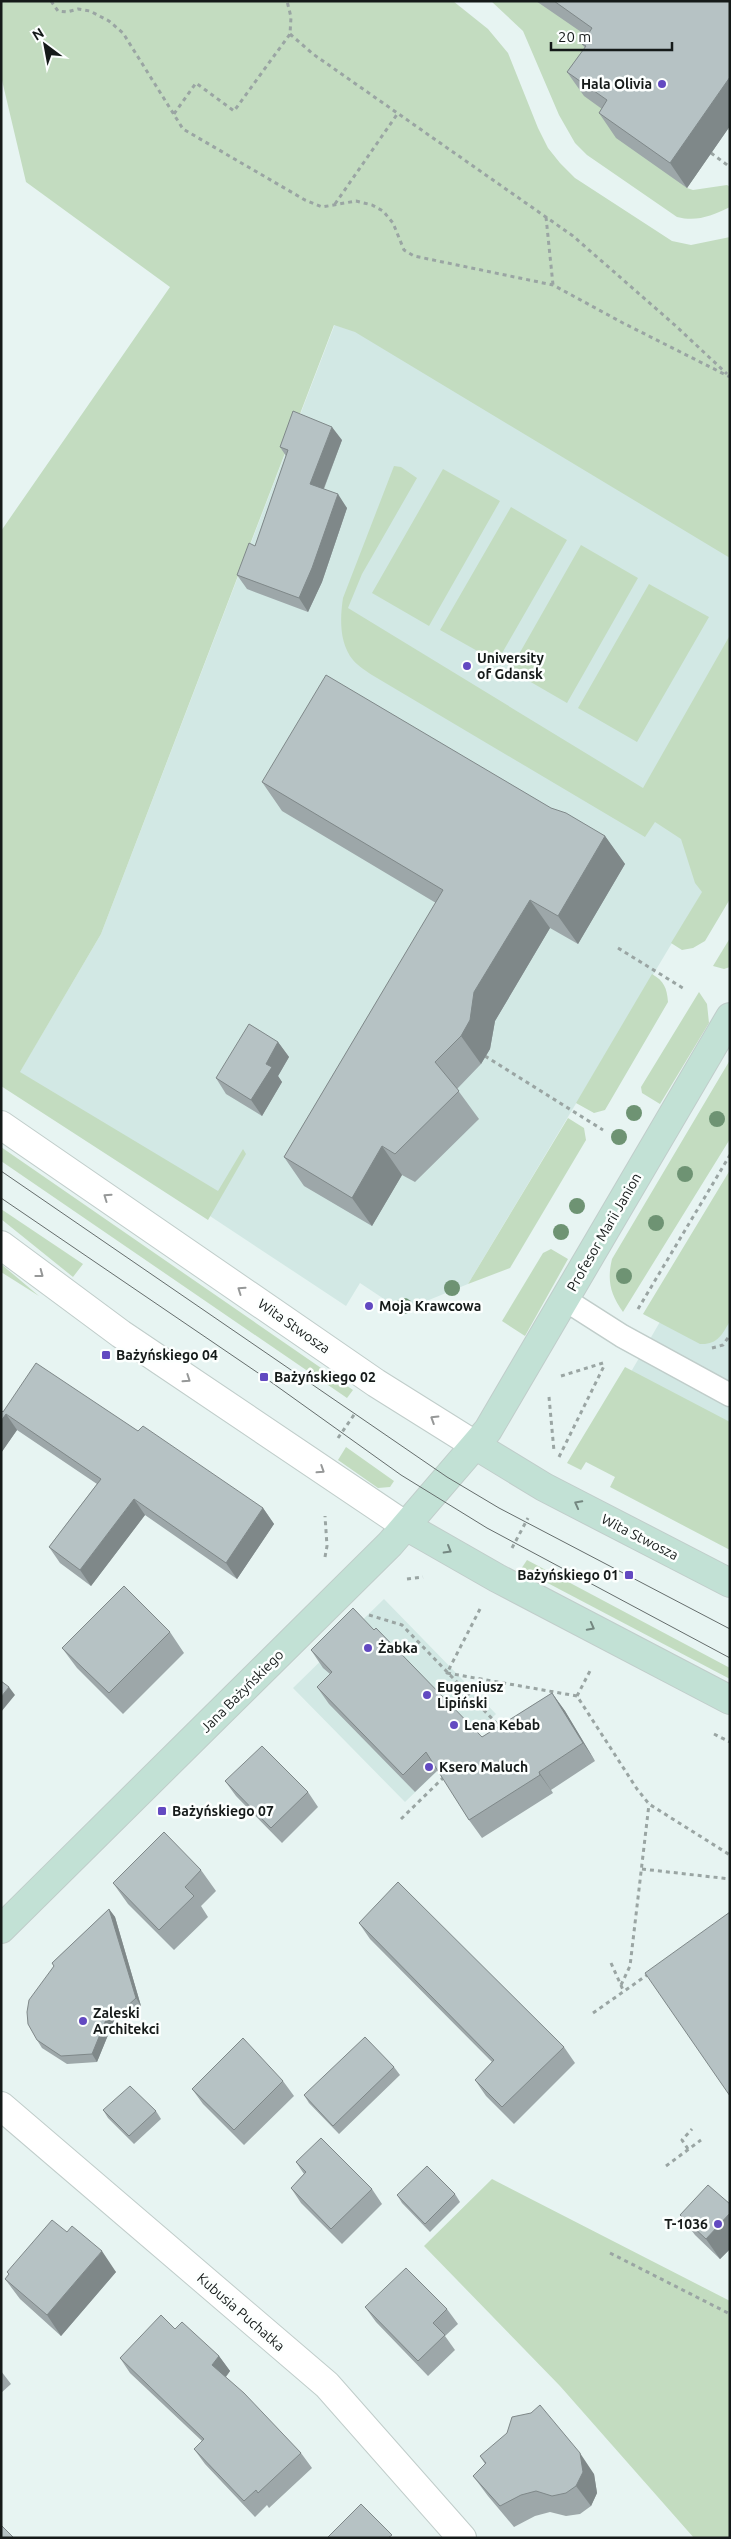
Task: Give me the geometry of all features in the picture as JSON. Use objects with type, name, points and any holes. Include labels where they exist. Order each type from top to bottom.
[{"type":"street","name":"Profesor Marii Janion","points":[[475,1445],[488,1430],[730,1017]]},
{"type":"street","name":"Wita Stwosza","points":[[1,1124],[376,1383],[544,1486],[730,1583]]},
{"type":"street","points":[[1,1245],[121,1334],[406,1526],[497,1578],[730,1700]]},
{"type":"street","name":"Jana Bażyńskiego","points":[[1,1929],[390,1544],[475,1445]]},
{"type":"street","name":"Kubusia Puchatka","points":[[1,2106],[327,2386],[462,2538]]},
{"type":"lane","points":[[564,1299],[622,1336],[730,1396]]},
{"type":"path","points":[[51,1],[58,11],[67,12],[78,9],[90,11],[108,21],[123,33],[183,129],[305,200],[322,208],[356,201],[372,204],[383,211],[394,223],[404,250],[414,256],[553,285],[623,323],[730,376]]},
{"type":"path","points":[[174,114],[196,83],[234,111],[290,34],[291,17],[287,1]]},
{"type":"path","points":[[290,34],[313,54],[581,243],[730,376]]},
{"type":"path","points":[[335,204],[398,113]]},
{"type":"path","points":[[711,153],[730,167]]},
{"type":"path","points":[[546,217],[553,285]]},
{"type":"path","points":[[618,948],[686,990]]},
{"type":"path","points":[[486,1056],[603,1130]]},
{"type":"path","points":[[622,1336],[730,1155]]},
{"type":"path","points":[[705,1351],[723,1345],[730,1335]]},
{"type":"path","points":[[548,1389],[556,1464],[606,1362],[556,1378]]},
{"type":"path","points":[[316,1467],[376,1383]]},
{"type":"path","points":[[447,1673],[544,1486]]},
{"type":"path","points":[[322,1510],[327,1529],[327,1546],[323,1564]]},
{"type":"path","points":[[403,1580],[423,1577],[429,1580]]},
{"type":"path","points":[[473,1604],[480,1609]]},
{"type":"path","points":[[361,1612],[402,1625],[502,1730]]},
{"type":"path","points":[[577,1696],[592,1669]]},
{"type":"path","points":[[447,1673],[577,1696],[637,1789],[649,1804],[730,1854]]},
{"type":"path","points":[[550,1697],[558,1692]]},
{"type":"path","points":[[495,1735],[510,1724]]},
{"type":"path","points":[[401,1819],[451,1770]]},
{"type":"path","points":[[621,1985],[630,1966],[649,1804]]},
{"type":"path","points":[[642,1869],[730,1879]]},
{"type":"path","points":[[611,1963],[624,1992]]},
{"type":"path","points":[[593,2013],[654,1970]]},
{"type":"path","points":[[688,2149],[682,2140],[692,2129]]},
{"type":"path","points":[[666,2166],[701,2140]]},
{"type":"path","points":[[610,2253],[730,2314]]},
{"type":"shaded area","name":"University of Gdansk","points":[[366,243],[730,487],[730,846],[468,1284],[402,1311],[360,1283],[346,1306],[12,1085],[101,934]]},
{"type":"shaded area","points":[[730,1201],[730,1527],[595,1434]]},
{"type":"shaded area","points":[[384,1599],[496,1714],[405,1802],[293,1688]]},
{"type":"green space","points":[[1,1],[453,1],[488,29],[508,53],[548,148],[575,178],[672,241],[691,245],[730,237],[730,558],[355,332],[334,325],[101,934],[20,1072],[218,1191],[243,1149],[246,1154],[208,1220],[1,1086],[1,531],[170,287],[26,182],[1,76]]},
{"type":"green space","name":"Hala Olivia","points":[[491,1],[730,1],[730,125],[687,188],[693,190],[727,185],[730,187],[730,207],[704,217],[691,219],[677,217],[587,155],[575,143],[559,115],[523,31]]},
{"type":"green space","points":[[394,466],[401,467],[417,478],[362,574],[348,608],[643,788],[730,635],[730,899],[705,941],[693,948],[682,950],[671,943],[702,892],[695,883],[681,839],[655,822],[645,837],[372,675],[357,664],[348,653],[342,630],[343,598]]},
{"type":"green space","points":[[443,469],[500,501],[429,626],[372,593]]},
{"type":"green space","points":[[511,507],[567,540],[497,662],[440,630]]},
{"type":"green space","points":[[581,545],[638,578],[567,703],[510,670]]},
{"type":"green space","points":[[649,584],[709,617],[637,742],[578,708]]},
{"type":"green space","points":[[730,938],[730,967],[724,969],[713,966]]},
{"type":"green space","points":[[652,974],[664,985],[668,1002],[605,1110],[594,1113],[576,1103]]},
{"type":"green space","points":[[699,992],[707,1004],[709,1023],[660,1104],[642,1093],[641,1087]]},
{"type":"green space","points":[[730,1060],[730,1139],[623,1312],[612,1293],[610,1274],[612,1259]]},
{"type":"green space","points":[[568,1118],[584,1128],[586,1140],[510,1268],[468,1284]]},
{"type":"green space","points":[[1,1147],[353,1390],[347,1398],[1,1161]]},
{"type":"green space","points":[[730,1170],[730,1321],[715,1341],[700,1344],[643,1314]]},
{"type":"green space","points":[[1,1209],[83,1264],[73,1277],[1,1219]]},
{"type":"green space","points":[[551,1249],[568,1259],[525,1336],[502,1321],[543,1253]]},
{"type":"green space","points":[[1,1264],[39,1296],[1,1272]]},
{"type":"green space","points":[[625,1367],[730,1422],[730,1550],[610,1487],[615,1477],[586,1462],[581,1470],[567,1463]]},
{"type":"green space","points":[[346,1447],[394,1481],[390,1487],[378,1488],[338,1460]]},
{"type":"green space","points":[[527,1560],[730,1668],[730,1679],[521,1569]]},
{"type":"green space","points":[[492,2179],[730,2301],[730,2538],[694,2538],[560,2386],[424,2246]]},
{"type":"building","name":"Hala Olivia","points":[[554,1],[730,1],[730,77],[670,163],[599,113],[607,100],[567,72],[586,46],[582,44],[592,28]]},
{"type":"building","points":[[293,411],[332,427],[310,484],[338,494],[312,568],[299,598],[237,575],[249,543],[255,546],[288,450],[280,447]]},
{"type":"building","points":[[326,675],[551,808],[566,813],[605,836],[558,916],[530,900],[474,992],[470,1020],[461,1036],[435,1062],[459,1091],[395,1154],[382,1146],[352,1198],[284,1157],[443,890],[262,782]]},
{"type":"building","points":[[249,1024],[278,1042],[266,1064],[272,1067],[251,1100],[216,1078]]},
{"type":"building","points":[[36,1363],[138,1431],[143,1426],[263,1508],[226,1563],[134,1499],[80,1570],[49,1547],[101,1479],[6,1414],[1,1421],[1,1410],[3,1412]]},
{"type":"building","points":[[124,1586],[170,1632],[109,1693],[62,1648]]},
{"type":"building","points":[[353,1608],[374,1630],[376,1628],[482,1737],[552,1693],[583,1743],[539,1772],[540,1775],[469,1820],[426,1752],[403,1775],[317,1687],[332,1672],[311,1650]]},
{"type":"building","points":[[1,1681],[9,1687],[1,1697]]},
{"type":"building","points":[[262,1746],[308,1792],[271,1828],[225,1781]]},
{"type":"building","points":[[164,1832],[201,1870],[185,1887],[194,1896],[159,1930],[113,1883]]},
{"type":"building","points":[[398,1882],[564,2047],[502,2107],[475,2080],[494,2060],[359,1923]]},
{"type":"building","points":[[109,1909],[136,1998],[124,2009],[110,2010],[92,2054],[61,2056],[37,2040],[28,2024],[29,2000],[54,1966],[52,1963]]},
{"type":"building","points":[[730,1912],[730,2096],[645,1973]]},
{"type":"building","points":[[365,2037],[394,2067],[333,2126],[304,2095]]},
{"type":"building","points":[[243,2038],[283,2081],[234,2130],[192,2089]]},
{"type":"building","points":[[130,2086],[156,2111],[129,2136],[103,2110]]},
{"type":"building","points":[[321,2138],[372,2189],[331,2229],[291,2188],[306,2172],[296,2162]]},
{"type":"building","points":[[427,2166],[455,2194],[425,2224],[397,2195]]},
{"type":"building","points":[[708,2185],[730,2204],[730,2213],[706,2239],[680,2215]]},
{"type":"building","points":[[52,2220],[67,2232],[72,2226],[102,2251],[47,2315],[5,2279],[9,2274],[7,2272]]},
{"type":"building","points":[[406,2268],[447,2309],[433,2323],[445,2335],[418,2361],[365,2307]]},
{"type":"building","points":[[161,2315],[175,2329],[182,2322],[219,2356],[212,2365],[244,2393],[301,2453],[258,2493],[256,2490],[244,2501],[194,2449],[204,2439],[120,2358]]},
{"type":"building","points":[[540,2405],[580,2453],[583,2472],[576,2486],[566,2493],[552,2496],[536,2491],[521,2495],[500,2506],[473,2476],[486,2463],[480,2456],[507,2433],[512,2417],[531,2413]]},
{"type":"building","points":[[361,2504],[392,2535],[388,2538],[327,2538]]},
{"type":"building","points":[[1,2525],[14,2538],[1,2538]]},
{"type":"tram line","points":[[1,1171],[447,1477],[499,1508],[730,1629]]},
{"type":"tram line","points":[[1,1198],[264,1377],[401,1475],[487,1528],[730,1658]]},
{"type":"place","name":"Hala Olivia","points":[[662,84]]},
{"type":"place","name":"University of Gdansk","points":[[467,666]]},
{"type":"place","name":"Moja Krawcowa","points":[[369,1306]]},
{"type":"place","name":"Bażyńskiego 04","points":[[106,1355]]},
{"type":"place","name":"Bażyńskiego 02","points":[[264,1377]]},
{"type":"place","name":"Bażyńskiego 01","points":[[629,1575]]},
{"type":"place","name":"Żabka","points":[[368,1648]]},
{"type":"place","name":"Eugeniusz Lipiński","points":[[427,1695]]},
{"type":"place","name":"Lena Kebab","points":[[454,1725]]},
{"type":"place","name":"Ksero Maluch","points":[[429,1767]]},
{"type":"place","name":"Bażyńskiego 07","points":[[162,1811]]},
{"type":"place","name":"Zaleski Architekci","points":[[83,2021]]},
{"type":"place","name":"T-1036","points":[[718,2224]]}]
